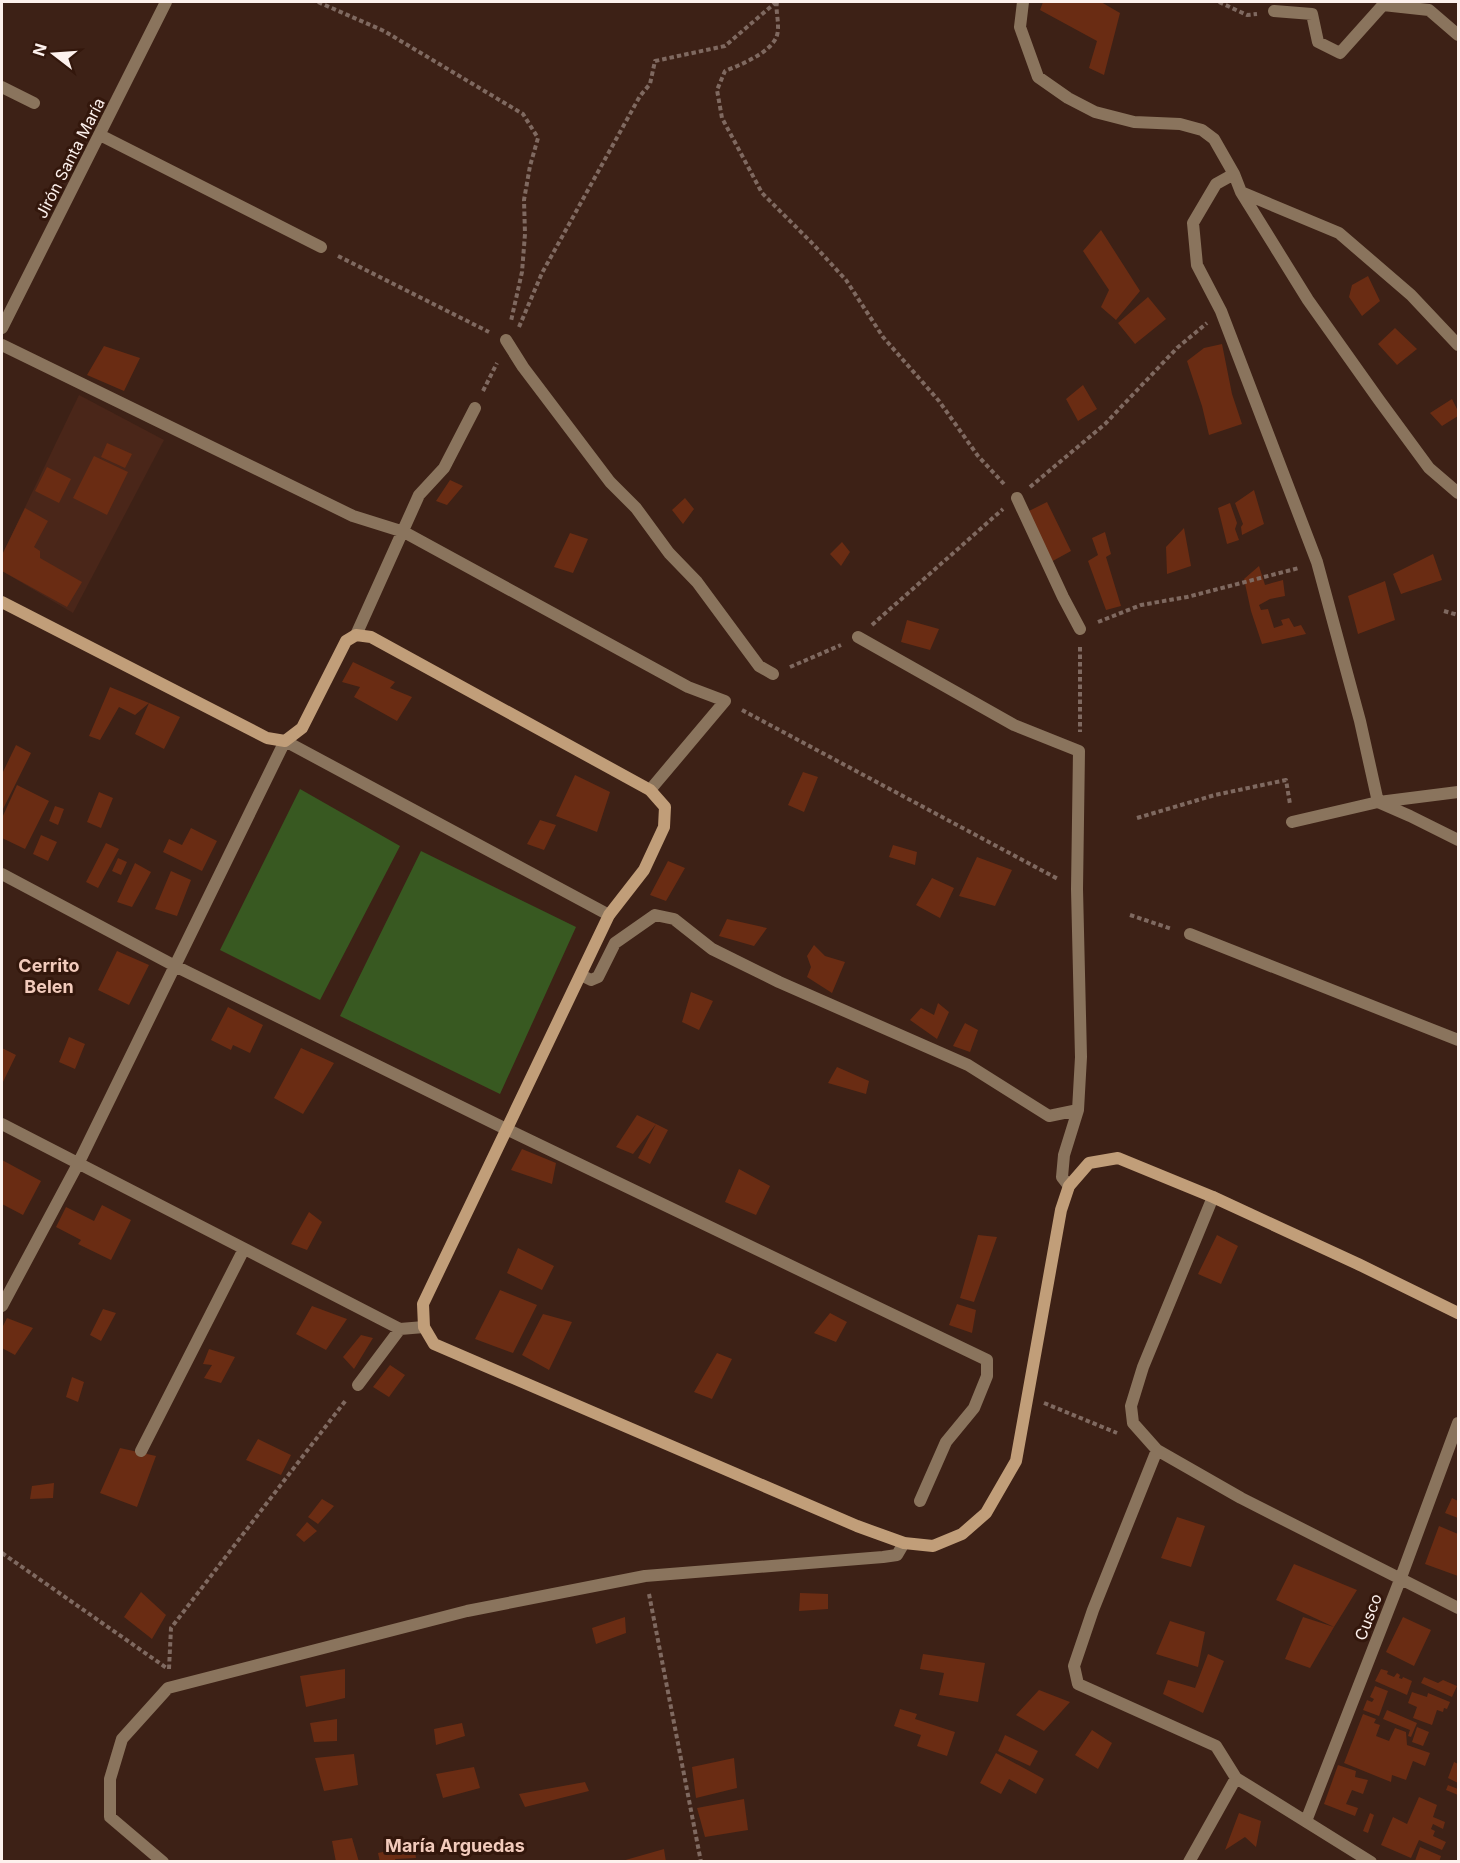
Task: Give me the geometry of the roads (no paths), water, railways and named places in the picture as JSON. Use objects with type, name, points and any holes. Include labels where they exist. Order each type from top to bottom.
[{"type":"street","name":"Jirón Santa María","points":[[2,328],[166,2]]},
{"type":"street","points":[[1023,2],[1020,27],[1038,77],[1068,98],[1095,112],[1134,122],[1180,124],[1202,130],[1214,139],[1234,174],[1241,192],[1308,300],[1429,468],[1458,493]]},
{"type":"street","points":[[1274,11],[1312,14],[1318,42],[1340,53],[1383,4],[1429,10],[1458,34]]},
{"type":"street","points":[[2,87],[34,103]]},
{"type":"street","points":[[100,135],[321,247]]},
{"type":"street","points":[[1234,174],[1216,184],[1193,223],[1197,265],[1221,310],[1317,562],[1360,721],[1378,802]]},
{"type":"street","points":[[1241,192],[1340,233],[1411,296],[1458,345]]},
{"type":"street","points":[[506,340],[523,367],[610,482],[636,508],[669,553],[697,582],[759,666],[773,674]]},
{"type":"street","points":[[2,345],[352,516],[404,532],[688,687],[725,701],[650,790]]},
{"type":"street","points":[[2,1306],[78,1164],[285,741],[302,728],[346,641],[356,635],[419,495],[444,468],[475,408]]},
{"type":"street","points":[[1017,498],[1080,628]]},
{"type":"street","points":[[2,602],[267,738],[285,741],[609,915]]},
{"type":"street","points":[[356,635],[371,637],[650,790],[665,807],[664,827],[644,870],[609,915],[423,1304],[424,1327],[434,1344],[857,1526],[904,1544],[933,1546],[962,1534],[986,1513],[1016,1461],[1061,1210],[1069,1186],[1089,1163],[1118,1158],[1214,1197],[1458,1313]]},
{"type":"street","points":[[858,637],[1014,725],[1079,751],[1077,889],[1081,1058],[1078,1110],[1064,1155],[1062,1177],[1069,1186]]},
{"type":"street","points":[[1292,822],[1378,802],[1458,792]]},
{"type":"street","points":[[1378,802],[1458,840]]},
{"type":"street","points":[[2,874],[175,966],[987,1360],[987,1376],[974,1408],[946,1442],[920,1501]]},
{"type":"street","points":[[581,975],[591,980],[598,977],[615,943],[655,915],[674,919],[712,949],[779,982],[968,1065],[1049,1116],[1078,1110]]},
{"type":"street","points":[[1190,934],[1458,1040]]},
{"type":"street","points":[[2,1124],[400,1329],[424,1327]]},
{"type":"street","points":[[1214,1197],[1143,1367],[1131,1406],[1133,1423],[1157,1450],[1241,1498],[1458,1608]]},
{"type":"street","points":[[141,1451],[244,1249]]},
{"type":"street","points":[[358,1385],[400,1329]]},
{"type":"street","name":"Cusco","points":[[1306,1821],[1400,1580],[1458,1423]]},
{"type":"street","points":[[1157,1450],[1093,1610],[1074,1666],[1078,1684],[1216,1746],[1236,1779],[1371,1862]]},
{"type":"street","points":[[163,1862],[110,1816],[110,1779],[122,1738],[168,1688],[467,1611],[645,1576],[883,1557],[897,1555],[904,1544]]},
{"type":"street","points":[[1189,1862],[1236,1779]]},
{"type":"district","name":"Cerrito Belen","points":[[49,975]]},
{"type":"district","name":"María Arguedas","points":[[455,1845]]}]
